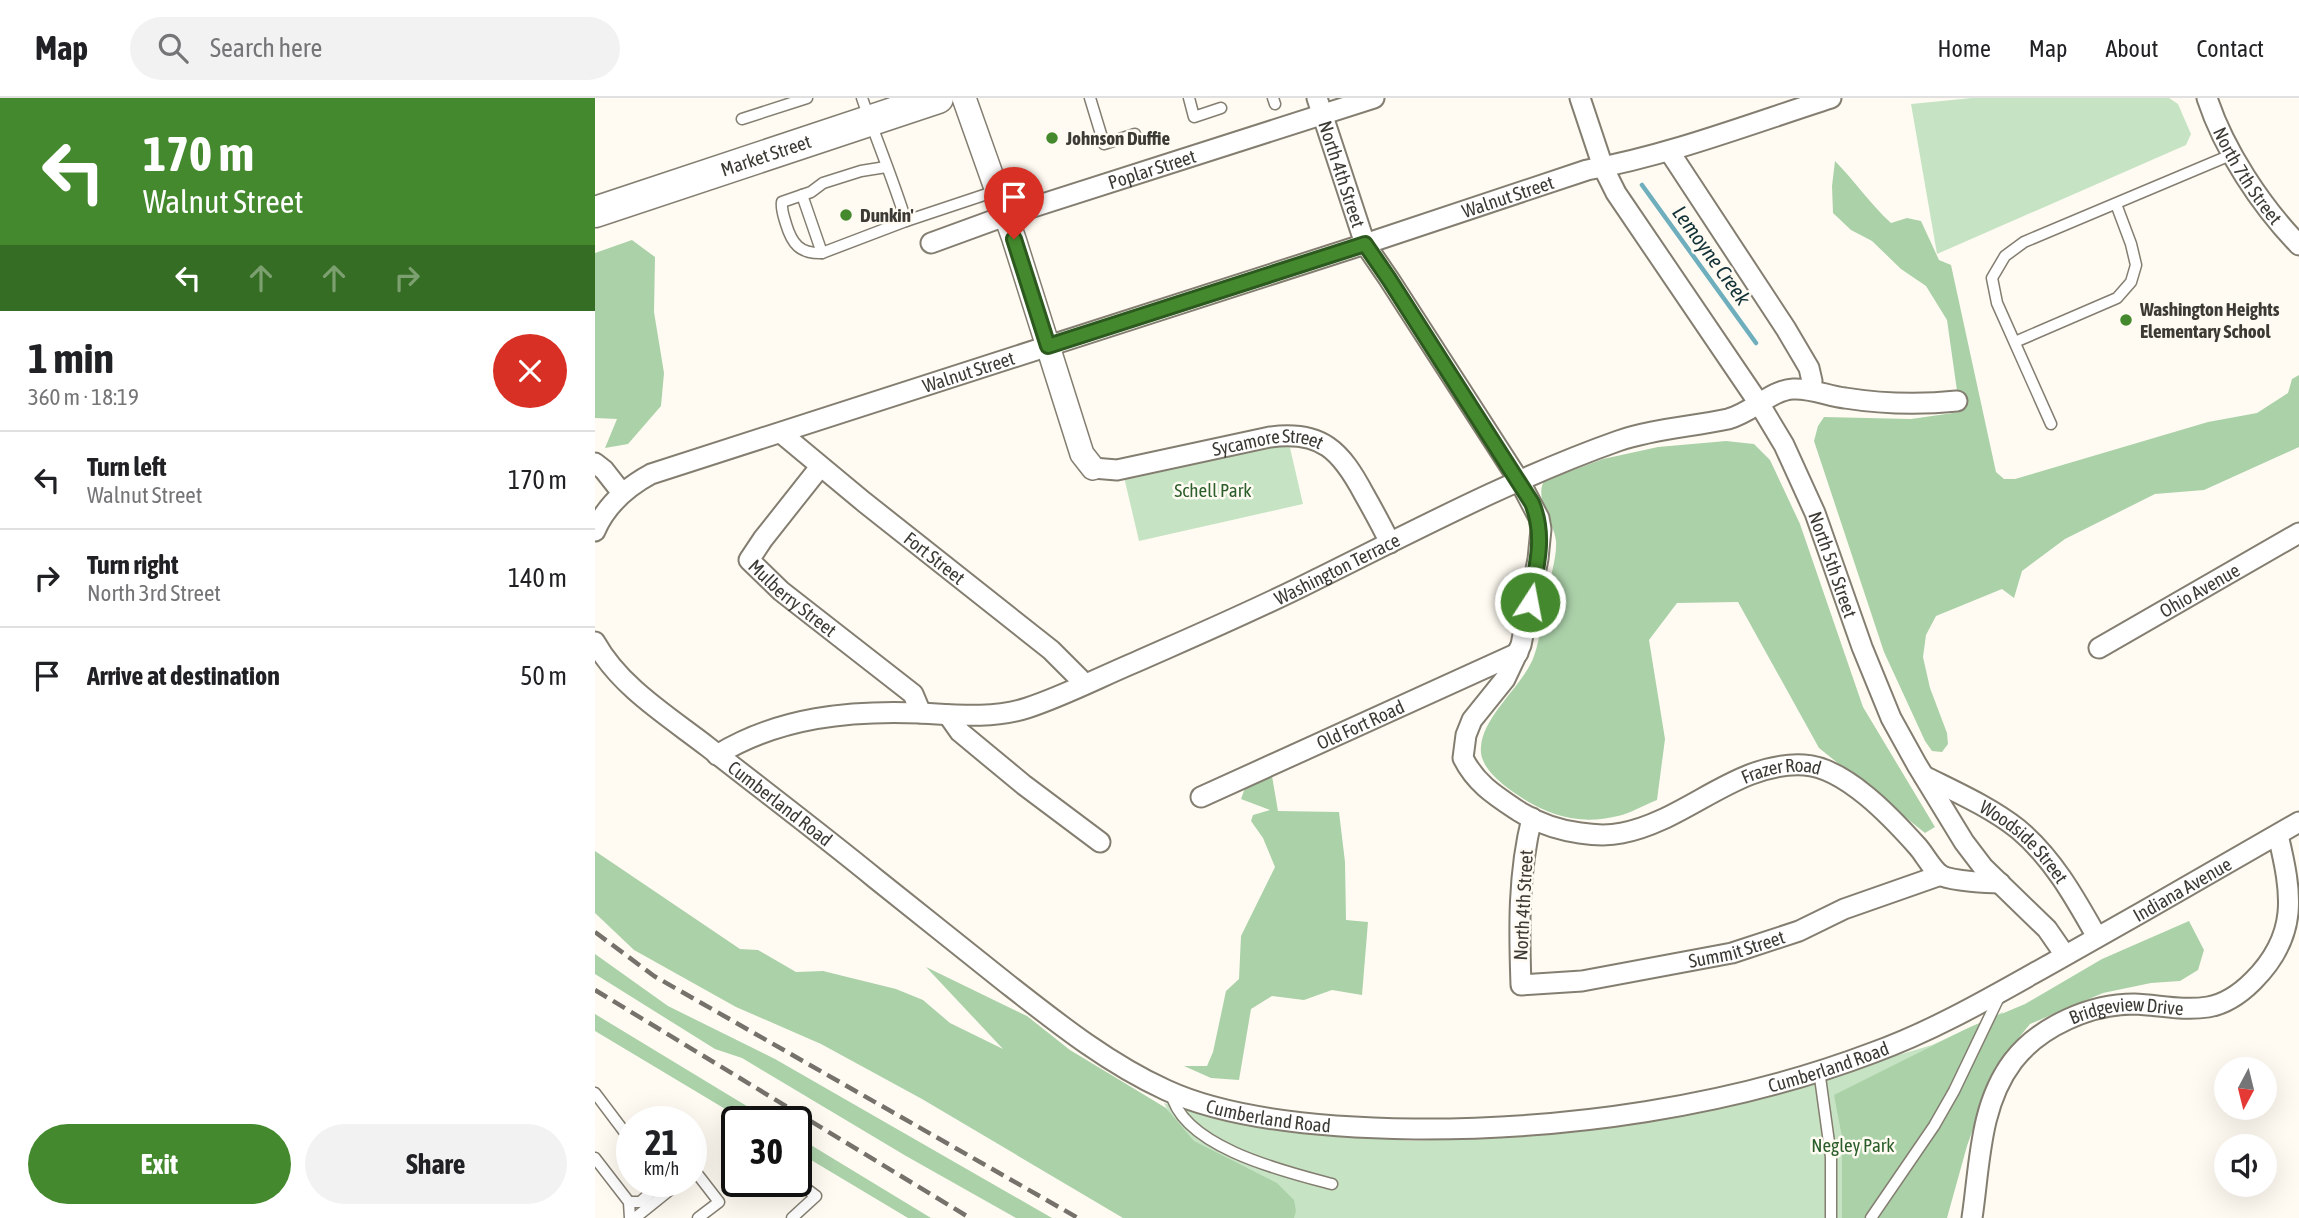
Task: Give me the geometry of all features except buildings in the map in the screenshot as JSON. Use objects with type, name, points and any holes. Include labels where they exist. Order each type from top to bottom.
[{"type":"main road","points":[[866,109],[894,98]]},
{"type":"main road","name":"Market Street","points":[[595,212],[866,109],[938,98]]},
{"type":"street","points":[[964,98],[1082,454],[1093,468]]},
{"type":"street","name":"Poplar Street","points":[[930,243],[1320,106],[1374,98]]},
{"type":"street","name":"North 5th Street","points":[[1580,98],[1603,167],[1616,193],[1760,405],[1784,445],[1815,513],[1862,647],[1891,718],[1923,775],[1964,842],[1983,867],[2047,929],[2065,956]]},
{"type":"street","points":[[1603,167],[1669,151],[1831,98]]},
{"type":"street","name":"North 7th Street","points":[[2207,98],[2233,154],[2269,211],[2299,244]]},
{"type":"street","name":"North 4th Street","points":[[1320,106],[1365,244],[1520,482],[1532,503],[1541,529],[1538,559],[1518,653],[1505,679],[1472,720],[1462,753],[1462,758],[1478,782],[1492,794],[1532,818],[1524,850],[1520,902],[1521,985]]},
{"type":"street","points":[[1669,151],[1786,329],[1809,368],[1811,390]]},
{"type":"street","name":"Walnut Street","points":[[595,531],[604,514],[622,494],[635,482],[652,474],[1603,167]]},
{"type":"street","name":"Washington Terrace","points":[[717,755],[751,736],[803,720],[830,715],[877,712],[977,715],[1025,709],[1195,636],[1390,542],[1584,454],[1659,430],[1746,413],[1783,391],[1811,390],[1849,399],[1903,405],[1957,401]]},
{"type":"street","name":"Fort Street","points":[[781,433],[1051,650],[1085,684]]},
{"type":"street","name":"Sycamore Street","points":[[1093,468],[1117,470],[1289,434],[1308,437],[1324,443],[1349,466],[1390,542]]},
{"type":"street","points":[[595,463],[604,470],[622,494]]},
{"type":"street","name":"Mulberry Street","points":[[820,467],[749,560],[781,591],[913,694],[921,713]]},
{"type":"street","name":"Ohio Avenue","points":[[2099,648],[2299,533]]},
{"type":"street","name":"Cumberland Road","points":[[596,645],[604,658],[635,690],[1051,1018],[1104,1056],[1171,1092],[1201,1103],[1299,1122],[1395,1129],[1486,1127],[1643,1112],[1763,1088],[1885,1048],[1935,1026],[2065,956]]},
{"type":"street","name":"Old Fort Road","points":[[1201,797],[1518,653]]},
{"type":"street","points":[[948,715],[960,732],[1024,785],[1100,842]]},
{"type":"street","name":"Frazer Road","points":[[1532,818],[1570,831],[1591,834],[1623,833],[1674,814],[1755,774],[1786,766],[1816,766],[1833,773],[1852,786],[1891,818],[1941,875]]},
{"type":"street","name":"Woodside Street","points":[[1923,775],[2001,816],[2019,830],[2059,874],[2097,937]]},
{"type":"street","name":"Indiana Avenue","points":[[2065,956],[2299,822]]},
{"type":"street","name":"Bridgeview Drive","points":[[1972,1218],[1988,1111],[2004,1075],[2028,1046],[2058,1024],[2093,1010],[2129,1004],[2172,1008],[2211,1007],[2243,991],[2267,968],[2285,940],[2290,919],[2289,889],[2278,835]]},
{"type":"street","points":[[1941,875],[1982,883],[2000,883]]},
{"type":"street","name":"Summit Street","points":[[1521,985],[1582,981],[1732,953],[1941,875]]},
{"type":"lane","points":[[742,119],[807,98]]},
{"type":"lane","points":[[1090,98],[1104,144],[1135,134]]},
{"type":"lane","points":[[1189,98],[1194,117],[1221,108]]},
{"type":"lane","points":[[866,109],[906,220]]},
{"type":"lane","points":[[2051,424],[1997,303],[1992,278],[2005,256],[2025,242],[2233,154]]},
{"type":"lane","points":[[886,167],[861,171],[823,183],[811,192],[782,202],[781,208],[791,240],[799,248],[812,253],[822,253],[906,220],[996,191]]},
{"type":"lane","points":[[802,195],[822,253]]},
{"type":"lane","points":[[2015,342],[2117,298],[2131,282],[2136,265],[2116,204]]},
{"type":"lane","points":[[1871,1218],[1934,1126],[1954,1091],[2001,991]]},
{"type":"lane","points":[[1819,1070],[1831,1157],[1831,1218]]},
{"type":"lane","points":[[1171,1092],[1177,1110],[1205,1137],[1264,1164],[1332,1184]]},
{"type":"lane","points":[[595,1093],[616,1121]]},
{"type":"lane","points":[[595,1158],[629,1202],[630,1218]]},
{"type":"lane","points":[[698,1218],[719,1202],[707,1186]]},
{"type":"lane","points":[[792,1218],[816,1196],[812,1193]]},
{"type":"lane","points":[[629,1202],[640,1202],[646,1197]]},
{"type":"lane","points":[[635,1218],[659,1197]]},
{"type":"green space","points":[[1972,98],[2169,98],[2178,104],[2191,134],[2186,145],[1937,254],[1911,104]]},
{"type":"green space","points":[[1835,161],[1891,223],[1907,218],[1921,221],[1939,260],[1951,265],[1996,472],[2004,479],[2015,479],[2208,422],[2257,413],[2288,393],[2292,379],[2299,375],[2299,447],[2204,490],[2155,494],[2065,539],[2022,571],[2014,598],[2002,589],[1936,616],[1926,635],[1923,657],[1930,688],[1947,733],[1948,744],[1942,752],[1932,751],[1925,741],[1884,652],[1814,441],[1824,417],[1911,419],[1960,412],[1947,320],[1926,286],[1901,269],[1872,241],[1851,230],[1833,213]]},
{"type":"green space","points":[[632,240],[655,257],[654,312],[664,373],[661,406],[628,444],[605,448],[617,419],[595,418],[595,253]]},
{"type":"green space","name":"Schell Park","points":[[1288,439],[1303,504],[1139,541],[1124,477]]},
{"type":"green space","points":[[1726,441],[1754,444],[1770,460],[1800,524],[1863,707],[1935,827],[1925,833],[1819,748],[1738,602],[1677,603],[1649,640],[1665,739],[1657,800],[1618,816],[1587,820],[1572,818],[1544,810],[1518,795],[1496,778],[1485,764],[1481,753],[1483,735],[1496,712],[1529,667],[1538,641],[1556,547],[1555,534],[1541,495],[1544,481],[1603,459],[1658,447]]},
{"type":"green space","points":[[1272,776],[1278,811],[1339,812],[1345,862],[1346,920],[1368,922],[1362,995],[1332,990],[1304,1000],[1272,996],[1251,1009],[1239,1080],[1211,1078],[1184,1066],[1207,1066],[1213,1052],[1226,991],[1239,979],[1241,936],[1275,867],[1263,838],[1251,821],[1253,815],[1270,810],[1241,799],[1245,788]]},
{"type":"green space","points":[[595,851],[740,949],[758,950],[796,972],[823,971],[896,989],[923,1000],[950,1023],[1003,1049],[926,967],[1027,1016],[1070,1050],[1166,1108],[1194,1141],[1277,1183],[1294,1200],[1294,1218],[1123,1218],[922,1099],[821,1044],[736,1007],[634,950],[595,913]]},
{"type":"green space","points":[[2189,921],[2204,950],[2198,970],[2180,981],[2151,983],[2103,993],[2030,1024],[1995,1067],[1967,1146],[1947,1218],[1842,1218],[1842,1137],[1834,1095],[1968,1028],[2025,1004],[2102,959]]},
{"type":"green space","points":[[595,954],[668,1006],[775,1059],[1052,1218],[1016,1218],[742,1058],[715,1049],[595,974]]},
{"type":"green space","name":"Negley Park","points":[[2003,1012],[1980,1073],[1892,1218],[1230,1218],[1217,1203],[1164,1103],[1215,1118],[1274,1130],[1413,1141],[1533,1135],[1608,1127],[1696,1110],[1834,1074],[1932,1045]]},
{"type":"green space","points":[[595,1014],[747,1106],[721,1106],[595,1031]]},
{"type":"green space","points":[[812,1146],[931,1218],[908,1218],[812,1161]]},
{"type":"waterway","name":"Lemoyne Creek","points":[[1642,185],[1756,343]]},
{"type":"railway","points":[[595,932],[654,976],[1078,1218]]},
{"type":"railway","points":[[595,990],[970,1218]]},
{"type":"place","name":"Johnson Duffie","points":[[1052,138]]},
{"type":"place","name":"Dunkin'","points":[[846,215]]},
{"type":"place","name":"Washington Heights Elementary School","points":[[2126,320]]},
{"type":"route","points":[[1014,239],[1048,346],[1365,244],[1520,482],[1539,518],[1541,529],[1538,559],[1530,602]]}]
